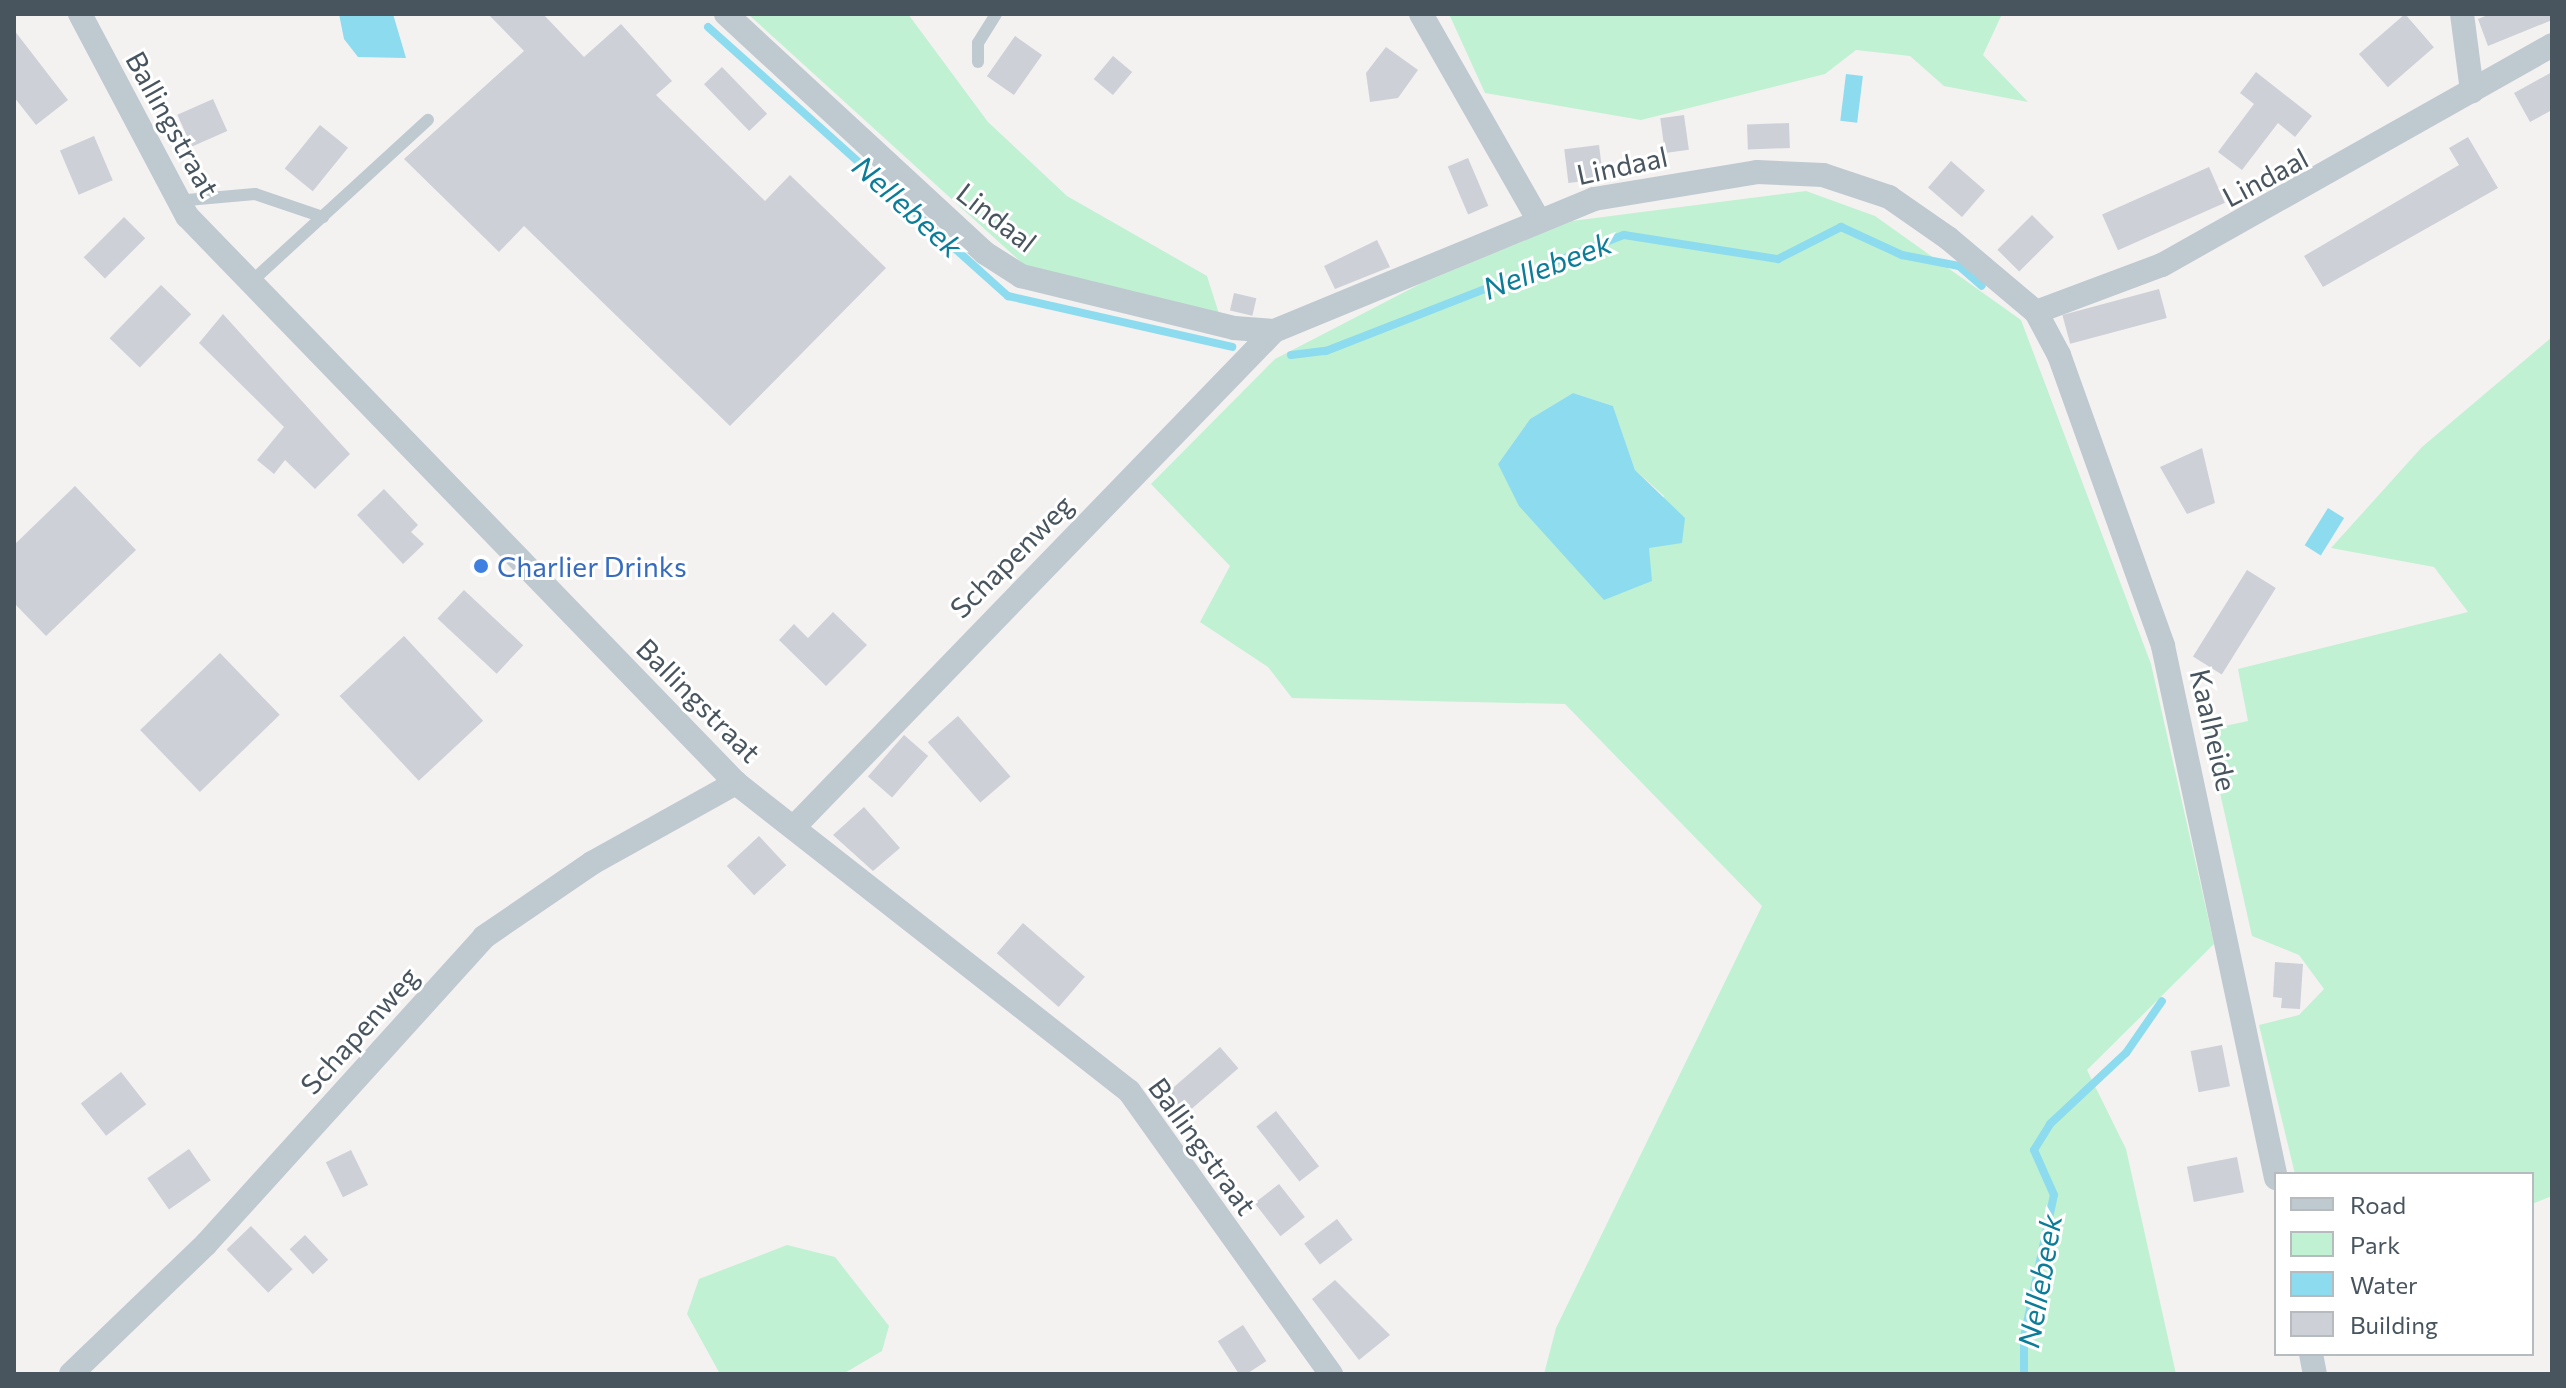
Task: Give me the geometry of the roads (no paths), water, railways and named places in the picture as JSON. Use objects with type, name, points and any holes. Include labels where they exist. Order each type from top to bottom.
[{"type":"street","name":"Ballingstraat","points":[[80,14],[176,201],[736,783],[1129,1091],[1331,1374]]},
{"type":"street","name":"Lindaal","points":[[726,14],[985,253],[1021,276],[1274,331],[1537,217],[1686,181],[1757,172],[1823,175],[1889,197],[2036,312],[2162,265],[2552,45]]},
{"type":"street","points":[[1421,14],[1537,217]]},
{"type":"street","points":[[2462,14],[2472,91]]},
{"type":"street","name":"Kaalheide","points":[[2036,312],[2059,355],[2163,646],[2275,1172]]},
{"type":"street","name":"Schapenweg","points":[[794,827],[1274,331]]},
{"type":"street","name":"Schapenweg","points":[[71,1374],[206,1244],[484,937],[592,863],[736,783]]},
{"type":"lane","points":[[978,62],[978,43],[996,14]]},
{"type":"lane","points":[[251,282],[428,120]]},
{"type":"lane","points":[[176,201],[255,194],[323,217]]},
{"type":"water","points":[[339,14],[393,14],[406,58],[358,57],[344,39]]},
{"type":"water","points":[[1846,74],[1863,76],[1857,123],[1840,121]]},
{"type":"water","points":[[1573,393],[1613,406],[1635,470],[1685,518],[1682,543],[1649,548],[1652,581],[1604,600],[1519,506],[1498,464],[1530,419]]},
{"type":"water","points":[[2328,508],[2344,518],[2321,555],[2305,545]]},
{"type":"waterway","name":"Nellebeek","points":[[708,27],[1008,296],[1232,347]]},
{"type":"waterway","name":"Nellebeek","points":[[1291,355],[1326,351],[1624,235],[1778,259],[1841,227],[1902,255],[1959,266],[1982,286]]},
{"type":"waterway","name":"Nellebeek","points":[[2024,1374],[2024,1337],[2054,1195],[2034,1150],[2050,1124],[2126,1053],[2162,1001]]},
{"type":"place","name":"Charlier Drinks","points":[[481,566]]}]
